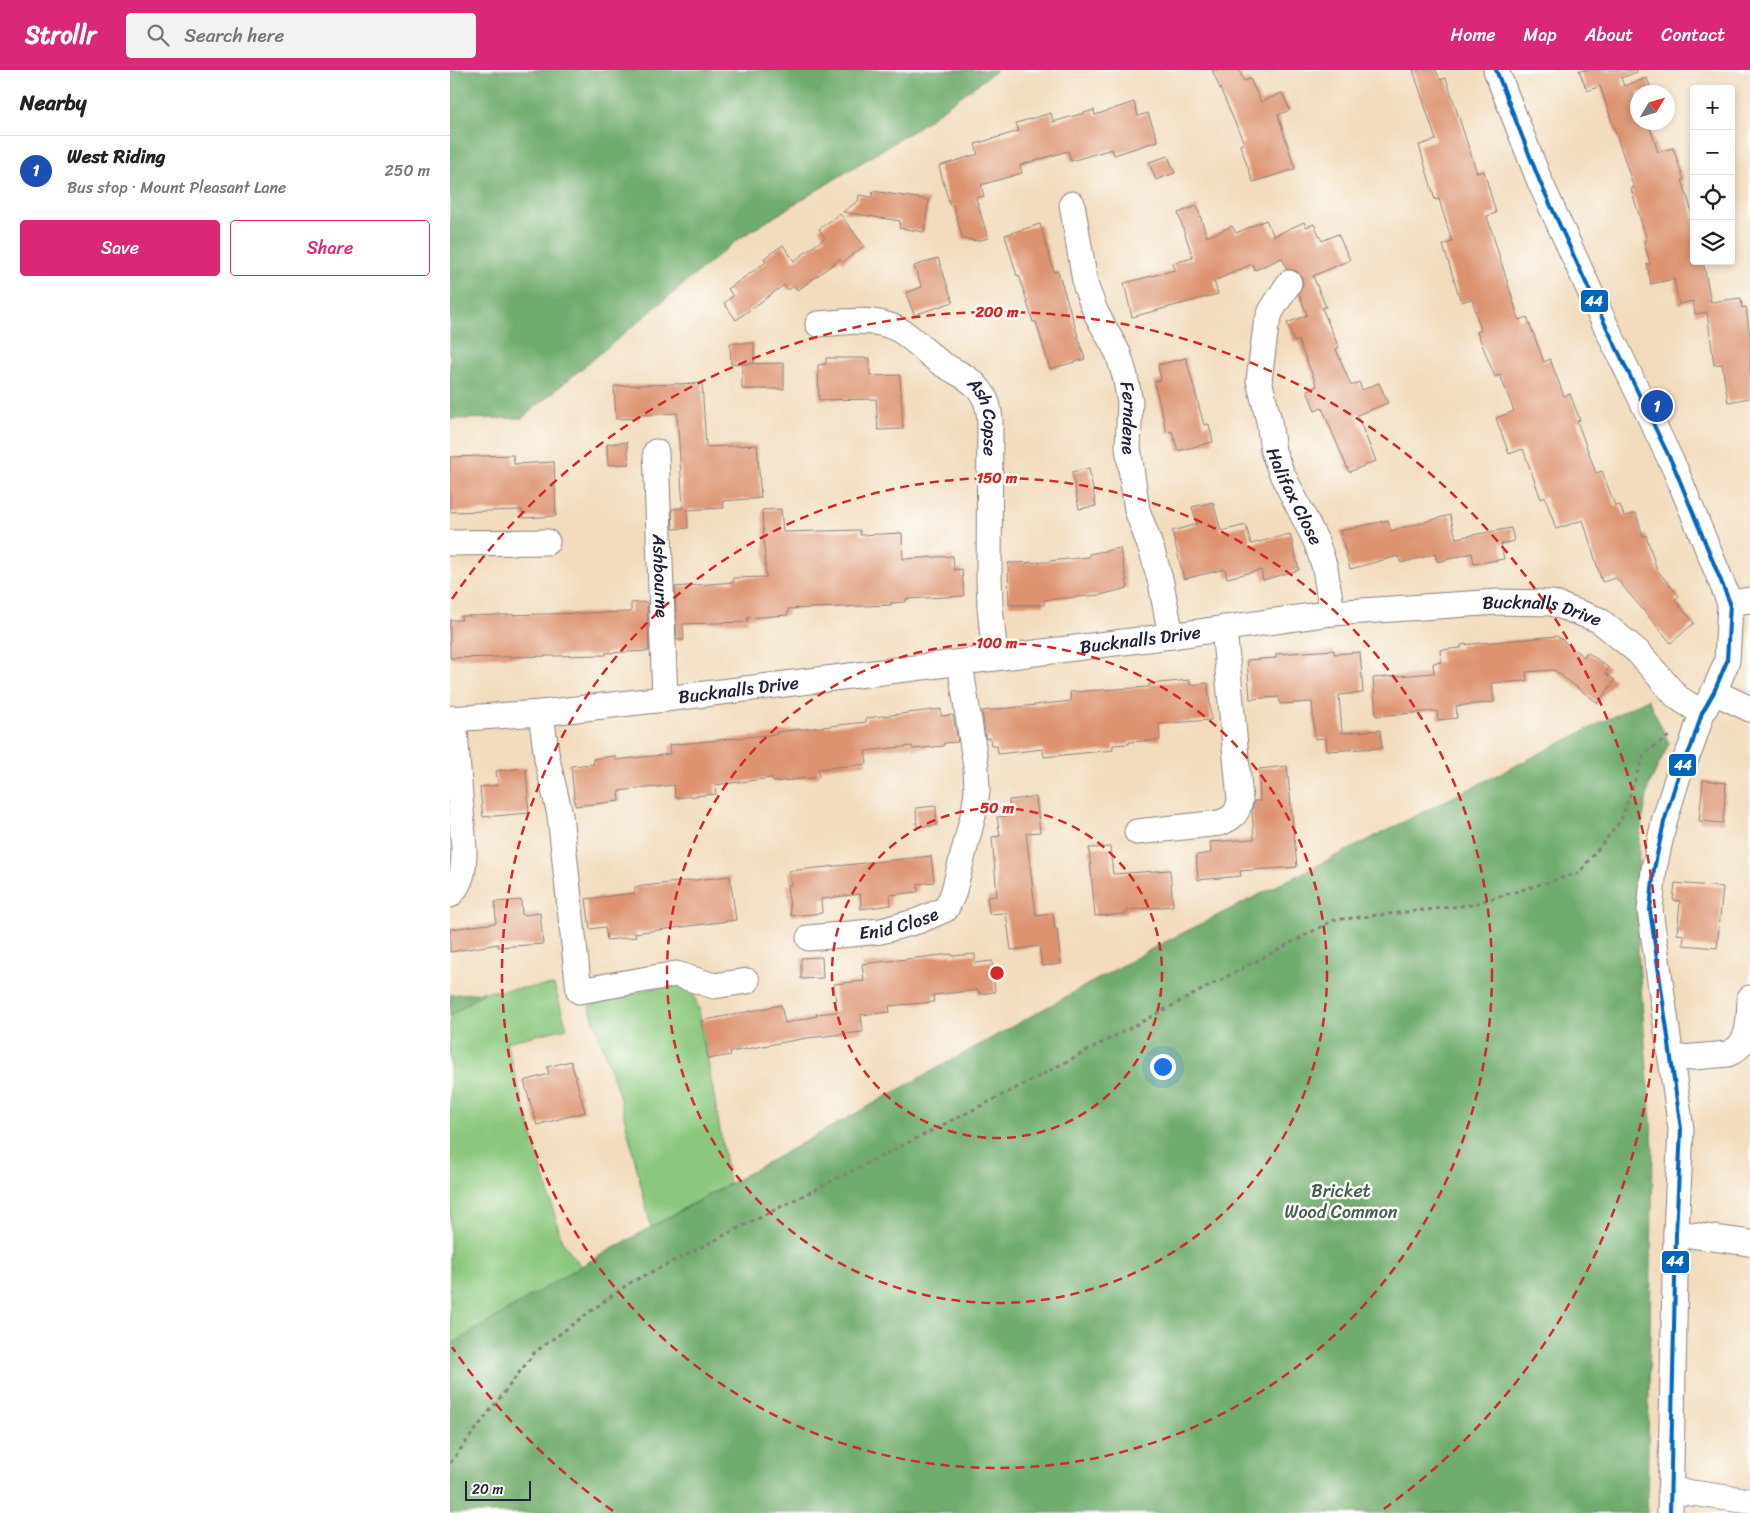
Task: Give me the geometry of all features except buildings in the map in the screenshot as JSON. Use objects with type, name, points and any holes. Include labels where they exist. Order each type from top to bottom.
[{"type":"street","points":[[1496,70],[1540,182],[1603,320],[1740,602],[1728,661],[1708,703],[1678,776],[1664,822],[1654,869],[1650,910],[1681,1129],[1676,1233],[1670,1502],[1750,1501]]},
{"type":"street","name":"Ferndene","points":[[1072,204],[1086,287],[1096,313],[1118,353],[1125,376],[1130,402],[1128,447],[1137,510],[1161,583],[1171,636]]},
{"type":"street","name":"Halifax Close","points":[[1289,283],[1271,310],[1266,326],[1260,380],[1269,421],[1273,452],[1299,510],[1316,541],[1325,568],[1332,613]]},
{"type":"street","name":"Ash Copse","points":[[818,324],[872,322],[889,325],[906,335],[939,362],[967,377],[979,388],[988,403],[990,421],[990,606],[995,658]]},
{"type":"street","name":"Ashbourne","points":[[656,452],[665,699]]},
{"type":"street","points":[[450,543],[547,542]]},
{"type":"street","name":"Bucknalls Drive","points":[[452,719],[541,713],[665,699],[1171,636],[1332,613],[1498,602],[1552,604],[1599,620],[1638,652],[1677,697],[1750,709]]},
{"type":"street","points":[[1136,832],[1220,823],[1230,819],[1239,808],[1240,800],[1224,628]]},
{"type":"street","name":"Enid Close","points":[[809,938],[881,931],[918,921],[946,910],[953,894],[974,812],[977,791],[976,767],[960,663]]},
{"type":"street","points":[[541,713],[547,759],[560,815],[580,992],[676,974],[714,986],[746,982]]},
{"type":"street","points":[[450,895],[458,886],[464,867],[452,719]]},
{"type":"street","points":[[1671,1059],[1728,1054],[1745,1045],[1749,1035],[1750,998]]},
{"type":"street","points":[[1676,1233],[1750,1243]]},
{"type":"path","points":[[450,1463],[535,1352],[628,1284],[1026,1082],[1334,920],[1470,905],[1579,873],[1621,820],[1644,754],[1673,734]]},
{"type":"green space","points":[[450,70],[997,70],[914,130],[737,240],[522,418],[450,419]]},
{"type":"green space","name":"Bricket Wood Common","points":[[1648,699],[1669,743],[1649,785],[1639,839],[1638,949],[1653,1148],[1647,1513],[450,1513],[450,1345],[581,1266],[1159,945]]},
{"type":"green space","points":[[673,983],[684,986],[691,991],[699,1009],[729,1183],[651,1227],[619,1095],[589,1006]]},
{"type":"green space","points":[[554,985],[567,1028],[506,1042],[562,1241],[581,1266],[450,1345],[450,1016],[484,992]]},
{"type":"green space","points":[[484,992],[450,1016],[450,995]]},
{"type":"transit line","name":"44","points":[[1496,70],[1540,182],[1603,320],[1675,469],[1730,603],[1727,661],[1714,692],[1702,713],[1691,747],[1678,776],[1664,822],[1654,869],[1650,910],[1681,1129],[1676,1233],[1670,1513]]},
{"type":"place","name":"West Riding","points":[[1657,406]]}]
